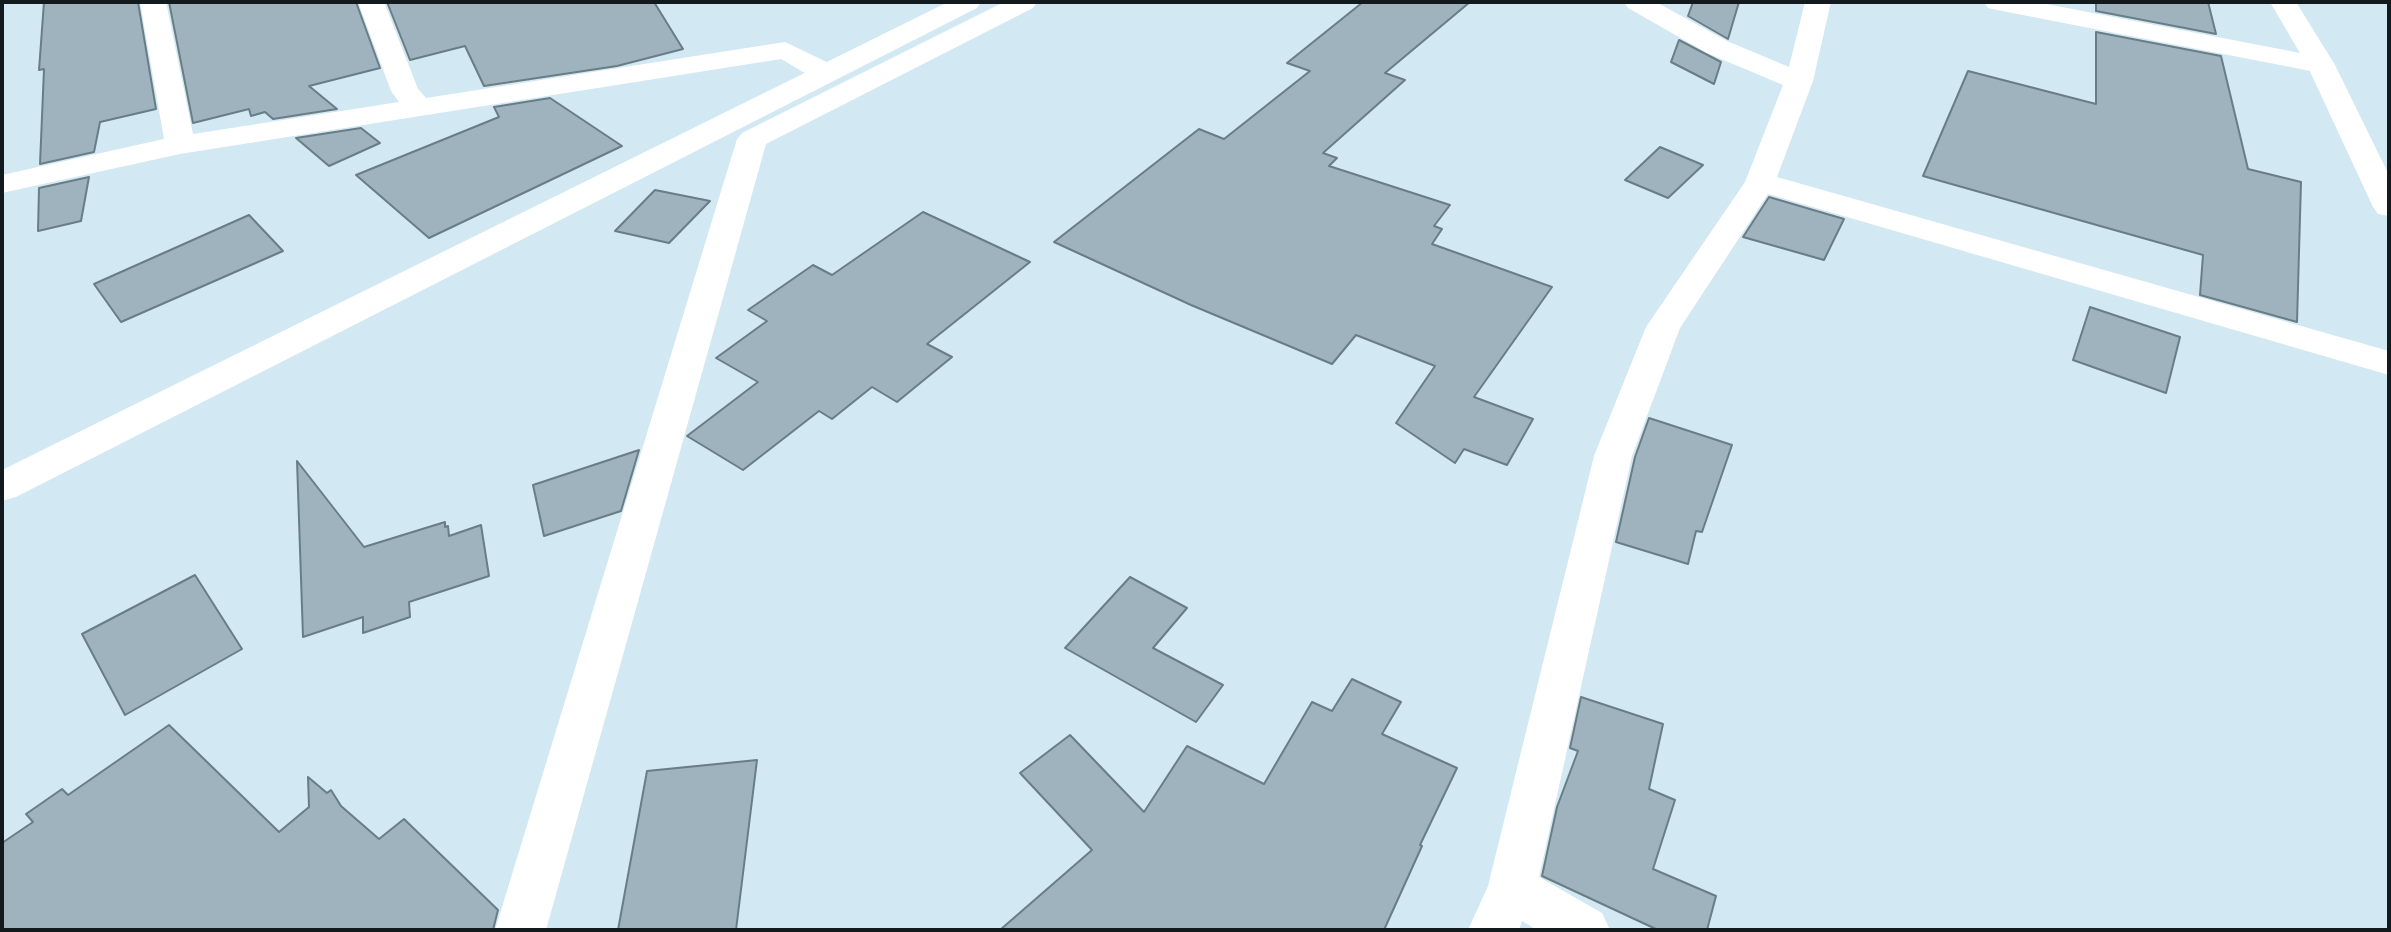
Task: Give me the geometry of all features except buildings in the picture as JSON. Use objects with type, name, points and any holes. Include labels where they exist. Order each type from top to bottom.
[{"type":"street","points":[[153,2],[180,145]]},
{"type":"street","points":[[370,2],[405,91],[418,106]]},
{"type":"street","points":[[2,487],[968,2]]},
{"type":"street","points":[[520,930],[752,139],[1024,2]]},
{"type":"street","points":[[1637,2],[1717,47],[1799,81]]},
{"type":"street","points":[[1584,930],[1502,909],[1613,456],[1663,327],[1760,182],[1799,81],[1818,2]]},
{"type":"street","points":[[1997,2],[2321,65]]},
{"type":"street","points":[[2283,2],[2321,65],[2389,207]]},
{"type":"street","points":[[2,184],[180,145],[785,50],[825,72]]},
{"type":"street","points":[[1760,182],[2389,363]]}]
